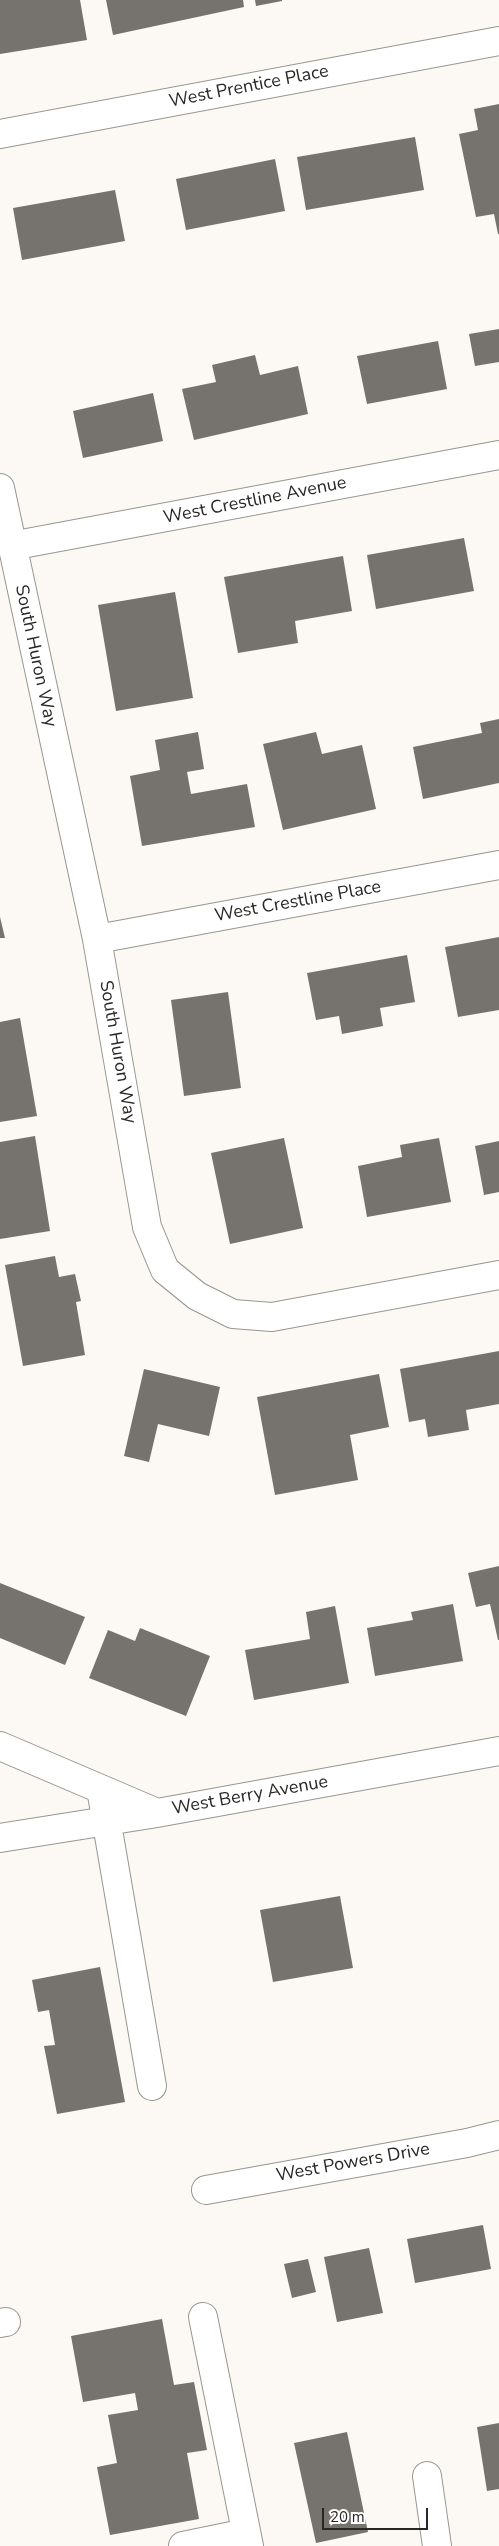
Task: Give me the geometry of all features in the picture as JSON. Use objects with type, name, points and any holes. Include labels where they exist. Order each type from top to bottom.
[{"type":"street","name":"West Prentice Place","points":[[0,134],[499,41]]},
{"type":"street","name":"West Crestline Avenue","points":[[11,546],[499,455]]},
{"type":"street","name":"South Huron Way","points":[[0,488],[97,939],[147,1227],[165,1270],[196,1296],[233,1314],[272,1317],[499,1275]]},
{"type":"street","name":"West Crestline Place","points":[[97,939],[499,866]]},
{"type":"street","points":[[0,1746],[157,1813]]},
{"type":"street","name":"West Berry Avenue","points":[[0,1838],[157,1813],[499,1751]]},
{"type":"street","points":[[102,1789],[152,2086]]},
{"type":"street","name":"West Powers Drive","points":[[206,2190],[467,2143],[499,2135]]},
{"type":"street","points":[[183,2546],[247,2539],[203,2317]]},
{"type":"street","points":[[427,2476],[437,2546]]},
{"type":"building","points":[[0,0],[80,0],[87,40],[0,54]]},
{"type":"building","points":[[106,0],[243,0],[244,7],[113,35]]},
{"type":"building","points":[[255,0],[282,0],[282,1],[256,6]]},
{"type":"building","points":[[499,104],[498,234],[494,214],[476,217],[459,134],[478,130],[474,109]]},
{"type":"building","points":[[415,137],[424,190],[306,210],[297,157]]},
{"type":"building","points":[[275,159],[285,211],[186,230],[176,179]]},
{"type":"building","points":[[115,190],[125,241],[22,260],[13,208]]},
{"type":"building","points":[[499,329],[499,362],[475,366],[469,334]]},
{"type":"building","points":[[438,341],[447,389],[367,404],[357,356]]},
{"type":"building","points":[[255,355],[260,375],[298,366],[308,414],[194,440],[182,389],[216,382],[212,365]]},
{"type":"building","points":[[153,393],[163,441],[83,458],[73,411]]},
{"type":"building","points":[[464,538],[474,591],[376,609],[367,555]]},
{"type":"building","points":[[343,556],[352,611],[295,621],[298,643],[238,653],[224,577]]},
{"type":"building","points":[[175,592],[193,698],[116,711],[98,605]]},
{"type":"building","points":[[499,719],[499,783],[423,799],[413,747],[482,733],[480,723]]},
{"type":"building","points":[[198,732],[204,769],[187,772],[191,794],[247,784],[255,827],[142,846],[130,776],[160,770],[155,740]]},
{"type":"building","points":[[316,732],[322,754],[362,745],[376,809],[283,830],[263,744]]},
{"type":"building","points":[[0,917],[5,938],[0,938]]},
{"type":"building","points":[[499,937],[499,1010],[458,1017],[445,947]]},
{"type":"building","points":[[407,955],[415,1002],[380,1008],[383,1026],[342,1034],[339,1016],[316,1020],[307,973]]},
{"type":"building","points":[[228,992],[241,1088],[184,1096],[171,1000]]},
{"type":"building","points":[[20,1018],[37,1116],[0,1122],[0,1022]]},
{"type":"building","points":[[35,1136],[50,1231],[0,1239],[0,1142]]},
{"type":"building","points":[[284,1138],[303,1228],[230,1244],[211,1153]]},
{"type":"building","points":[[439,1138],[451,1202],[367,1217],[358,1166],[402,1157],[400,1145]]},
{"type":"building","points":[[499,1141],[499,1192],[484,1195],[475,1146]]},
{"type":"building","points":[[55,1256],[59,1277],[75,1274],[81,1301],[76,1302],[85,1355],[23,1366],[5,1265]]},
{"type":"building","points":[[499,1351],[499,1404],[466,1410],[469,1430],[428,1437],[425,1419],[409,1422],[400,1369]]},
{"type":"building","points":[[144,1369],[220,1387],[209,1436],[158,1424],[149,1462],[124,1456]]},
{"type":"building","points":[[379,1374],[389,1427],[350,1435],[358,1480],[275,1495],[257,1397]]},
{"type":"building","points":[[499,1566],[498,1640],[490,1604],[476,1607],[468,1573]]},
{"type":"building","points":[[0,1583],[85,1617],[65,1665],[0,1638]]},
{"type":"building","points":[[453,1604],[463,1661],[375,1676],[367,1628],[413,1620],[411,1612]]},
{"type":"building","points":[[335,1606],[349,1683],[254,1700],[245,1650],[310,1639],[306,1612]]},
{"type":"building","points":[[140,1628],[210,1656],[186,1716],[89,1678],[108,1630],[135,1641]]},
{"type":"building","points":[[340,1896],[353,1968],[273,1982],[260,1910]]},
{"type":"building","points":[[100,1967],[125,2102],[57,2114],[44,2046],[55,2045],[49,2010],[38,2012],[32,1980]]},
{"type":"building","points":[[483,2225],[491,2269],[415,2283],[407,2239]]},
{"type":"building","points":[[369,2248],[383,2313],[337,2322],[324,2257]]},
{"type":"building","points":[[308,2259],[316,2292],[292,2298],[284,2264]]},
{"type":"building","points":[[162,2319],[174,2385],[194,2382],[207,2450],[187,2453],[199,2519],[110,2535],[97,2467],[117,2463],[108,2415],[138,2410],[135,2393],[83,2402],[71,2336]]},
{"type":"building","points":[[499,2423],[499,2489],[487,2491],[477,2427]]},
{"type":"building","points":[[347,2432],[368,2532],[316,2543],[294,2443]]}]
